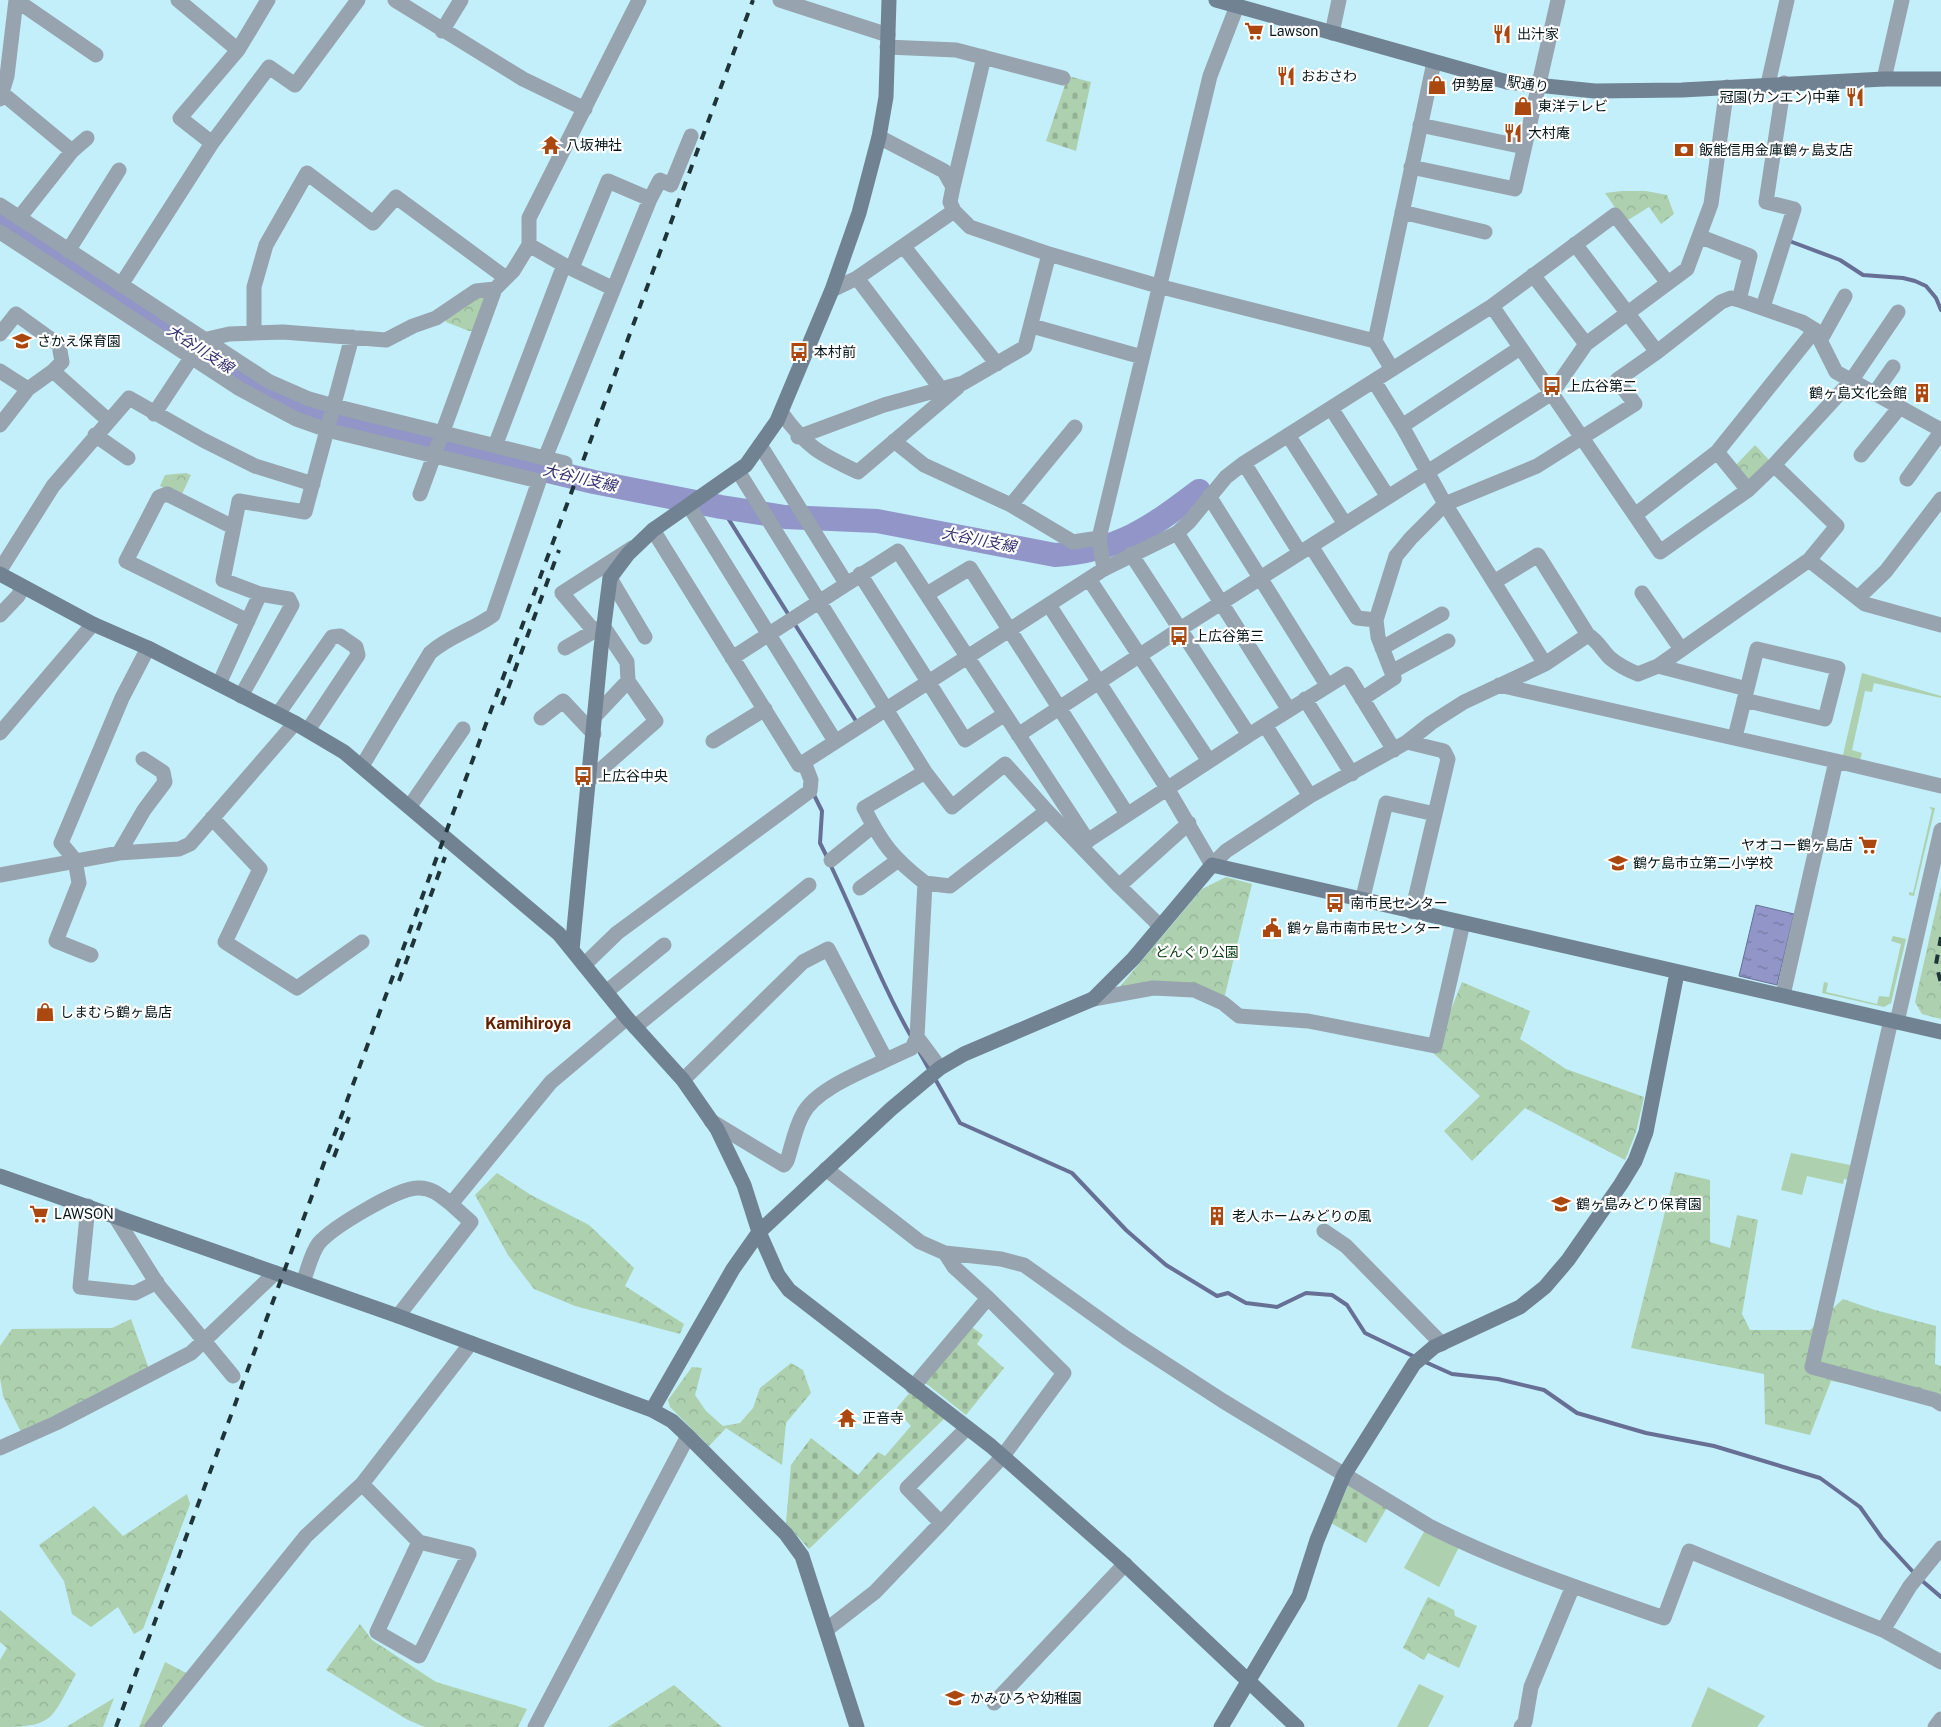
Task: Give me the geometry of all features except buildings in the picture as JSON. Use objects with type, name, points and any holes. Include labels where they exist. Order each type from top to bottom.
[{"type":"street","points":[[72,151],[1,96],[7,76],[16,0],[96,55]]},
{"type":"street","points":[[178,0],[238,50]]},
{"type":"street","points":[[212,143],[180,118],[238,50],[268,0]]},
{"type":"street","points":[[121,286],[212,143],[268,67],[295,85],[358,0]]},
{"type":"street","points":[[396,0],[442,31],[523,79],[585,109]]},
{"type":"street","points":[[442,31],[461,0]]},
{"type":"street","points":[[420,494],[500,284],[529,245],[529,218],[639,0]]},
{"type":"street","points":[[780,0],[888,41],[956,50],[1063,78]]},
{"type":"street","points":[[572,950],[594,734],[599,629],[610,578],[628,554],[653,530],[690,506],[746,465],[781,412],[832,290],[859,213],[880,137],[886,97],[889,0]]},
{"type":"street","name":"駅通り","points":[[1219,0],[1434,62],[1508,82],[1537,86],[1595,92],[1682,90],[1884,78],[1941,80]]},
{"type":"street","points":[[1332,33],[1340,0]]},
{"type":"street","points":[[1411,167],[1515,189],[1558,0]]},
{"type":"street","points":[[1768,84],[1787,0]]},
{"type":"street","points":[[1884,78],[1902,0]]},
{"type":"street","points":[[1103,563],[1099,538],[1158,286],[1210,76],[1237,6]]},
{"type":"street","points":[[984,57],[950,202],[954,211],[970,228],[1049,254],[1158,286],[1375,341]]},
{"type":"street","points":[[1392,369],[1375,341],[1434,62]]},
{"type":"street","points":[[1763,308],[1794,209],[1766,202],[1784,83]]},
{"type":"street","points":[[1018,735],[1099,684],[1220,603],[1552,393],[1586,344],[1687,269],[1701,237],[1711,204],[1727,87]]},
{"type":"street","points":[[1420,125],[1524,147]]},
{"type":"street","points":[[545,458],[612,288],[650,199],[660,180],[671,185],[691,136]]},
{"type":"street","points":[[880,137],[944,171],[953,187]]},
{"type":"street","points":[[19,218],[72,151],[87,138]]},
{"type":"street","points":[[68,251],[119,170]]},
{"type":"street","points":[[254,333],[254,287],[266,245],[307,173],[374,223],[396,197],[500,284]]},
{"type":"street","points":[[495,446],[568,267],[608,181],[650,199]]},
{"type":"street","points":[[0,205],[268,381],[309,399],[334,406],[442,435],[565,463]]},
{"type":"street","points":[[832,290],[857,278],[954,211]]},
{"type":"street","points":[[1402,212],[1485,232]]},
{"type":"street","points":[[653,530],[799,765],[1089,579],[1103,563],[1131,554],[1177,533],[1189,522],[1226,477],[1244,463],[1492,306],[1615,215],[1668,283]]},
{"type":"street","points":[[0,232],[240,389],[296,419],[327,430],[434,454],[539,481],[493,615],[446,641],[430,653],[362,766]]},
{"type":"street","points":[[1701,237],[1750,256],[1739,300]]},
{"type":"street","points":[[1576,244],[1657,352]]},
{"type":"street","points":[[529,245],[568,267],[612,288]]},
{"type":"street","points":[[904,247],[997,364]]},
{"type":"street","points":[[781,412],[798,437],[820,454],[858,472],[963,383],[1025,347],[1032,326],[1049,254]]},
{"type":"street","points":[[1533,275],[1586,344]]},
{"type":"street","points":[[857,278],[941,390]]},
{"type":"street","points":[[154,414],[203,340],[229,334],[283,332],[386,340],[413,326],[436,318],[476,291],[500,284]]},
{"type":"street","points":[[1635,515],[1717,452],[1818,334],[1845,296]]},
{"type":"street","points":[[1362,698],[1394,678],[1393,671],[1376,630],[1376,620],[1396,556],[1428,519],[1445,504],[1537,466],[1635,404],[1617,380],[1657,352],[1721,302],[1731,298],[1802,322],[1818,334],[1836,372],[1941,431],[1907,479]]},
{"type":"street","points":[[1492,306],[1660,552],[1748,490],[1774,465],[1851,381],[1898,312]]},
{"type":"street","points":[[0,334],[16,314],[59,345],[62,362],[53,371],[28,388],[0,425]]},
{"type":"street","points":[[1032,326],[1142,357]]},
{"type":"street","points":[[241,696],[292,605],[289,598],[260,594],[223,580],[239,501],[305,512],[352,338]]},
{"type":"street","points":[[1402,426],[1520,348]]},
{"type":"street","points":[[1874,394],[1893,367]]},
{"type":"street","points":[[0,371],[28,388]]},
{"type":"street","points":[[53,371],[109,421]]},
{"type":"street","points":[[1374,381],[1402,426],[1445,504],[1545,664]]},
{"type":"street","points":[[798,437],[884,405],[963,383]]},
{"type":"street","points":[[313,484],[255,466],[154,414],[129,398],[95,435],[53,486],[0,572],[93,624],[148,648],[302,726],[362,766],[559,934],[631,1023],[683,1080],[711,1121],[736,1165],[759,1232],[778,1275],[789,1290],[1002,1456],[1125,1564],[1248,1683],[1297,1727]]},
{"type":"street","points":[[1331,408],[1388,497]]},
{"type":"street","points":[[1861,455],[1899,408]]},
{"type":"street","points":[[1011,505],[1075,428]]},
{"type":"street","points":[[95,435],[128,458]]},
{"type":"street","points":[[1288,435],[1345,524]]},
{"type":"street","points":[[894,441],[924,465],[1011,505],[1073,542],[1099,538]]},
{"type":"street","points":[[760,445],[846,583]]},
{"type":"street","points":[[1717,452],[1748,490]]},
{"type":"street","points":[[1244,463],[1357,618],[1376,620]]},
{"type":"street","points":[[1494,582],[1538,555],[1588,635],[1595,639],[1611,658],[1624,668],[1638,674],[1658,666],[1809,560],[1837,526],[1774,465]]},
{"type":"street","points":[[738,471],[925,772],[952,807],[1005,764],[1047,810],[1085,843]]},
{"type":"street","points":[[233,527],[167,494],[159,497],[126,561],[248,622]]},
{"type":"street","points":[[1209,496],[1327,685]]},
{"type":"street","points":[[1858,598],[1886,571],[1941,499]]},
{"type":"street","points":[[690,506],[835,741]]},
{"type":"street","points":[[1177,533],[1288,710]]},
{"type":"street","points":[[589,780],[656,721],[628,680],[627,662],[599,629],[562,593],[640,542]]},
{"type":"street","points":[[732,658],[898,551],[969,657],[1085,843],[1119,886],[1160,926]]},
{"type":"street","points":[[1131,554],[1248,735]]},
{"type":"street","points":[[1809,560],[1865,604],[1941,625]]},
{"type":"street","points":[[927,594],[970,568],[1127,814]]},
{"type":"street","points":[[860,574],[965,740],[1005,714]]},
{"type":"street","points":[[610,578],[645,637]]},
{"type":"street","points":[[1089,579],[1209,761]]},
{"type":"street","points":[[0,615],[18,596],[23,586]]},
{"type":"street","points":[[1642,593],[1680,650]]},
{"type":"street","points":[[218,684],[260,594]]},
{"type":"street","points":[[1049,605],[1167,788],[1212,865],[1362,901],[1941,1032]]},
{"type":"street","points":[[1382,648],[1442,614]]},
{"type":"street","points":[[0,732],[93,624]]},
{"type":"street","points":[[565,648],[599,629]]},
{"type":"street","points":[[1093,999],[1133,959],[1212,865],[1226,852],[1310,796],[1407,742],[1464,702],[1545,664],[1588,635]]},
{"type":"street","points":[[0,875],[119,853],[179,849],[190,844],[212,818],[302,726],[358,655],[356,647],[340,636],[332,637],[278,714]]},
{"type":"street","points":[[1393,671],[1448,641]]},
{"type":"street","points":[[91,955],[56,941],[79,883],[75,860],[61,843],[118,706],[148,648]]},
{"type":"street","points":[[1658,666],[1746,695],[1825,719],[1838,668],[1757,649],[1746,695],[1735,737]]},
{"type":"street","points":[[1085,843],[1248,735],[1346,674],[1394,750]]},
{"type":"street","points":[[595,716],[628,680]]},
{"type":"street","points":[[1500,685],[1735,737],[1941,786]]},
{"type":"street","points":[[1305,699],[1352,774]]},
{"type":"street","points":[[541,718],[563,701],[594,734]]},
{"type":"street","points":[[714,741],[765,709]]},
{"type":"street","points":[[1265,725],[1310,796]]},
{"type":"street","points":[[410,806],[463,729]]},
{"type":"street","points":[[1407,742],[1444,751],[1448,759],[1412,912]]},
{"type":"street","points":[[119,853],[144,810],[165,782],[163,772],[143,759]]},
{"type":"street","points":[[1783,995],[1836,761]]},
{"type":"street","points":[[584,965],[618,933],[810,791],[811,780],[804,762]]},
{"type":"street","points":[[925,772],[864,808],[873,826],[897,861],[925,883],[950,886],[1047,810]]},
{"type":"street","points":[[1362,901],[1386,803],[1435,814]]},
{"type":"street","points":[[212,818],[260,869],[225,942],[298,988],[362,942]]},
{"type":"street","points":[[1119,886],[1188,823]]},
{"type":"street","points":[[831,860],[873,826]]},
{"type":"street","points":[[1941,830],[1812,1367],[1903,1390],[1935,1400],[1941,1404]]},
{"type":"street","points":[[860,888],[897,861]]},
{"type":"street","points":[[711,1121],[784,1164],[787,1161],[803,1113],[812,1102],[839,1083],[912,1048],[917,1037],[925,883]]},
{"type":"street","points":[[451,1204],[551,1082],[631,1023],[809,885]]},
{"type":"street","points":[[652,1410],[733,1269],[759,1232],[891,1109],[940,1068],[964,1054],[1093,999],[1153,988],[1194,990],[1223,1004],[1239,1016],[1308,1021],[1436,1046],[1463,923]]},
{"type":"street","points":[[606,992],[664,946]]},
{"type":"street","points":[[683,1080],[803,962],[828,949],[886,1060]]},
{"type":"street","points":[[1220,1727],[1299,1596],[1317,1540],[1344,1475],[1414,1364],[1434,1347],[1520,1307],[1545,1287],[1568,1260],[1635,1161],[1646,1132],[1677,973]]},
{"type":"street","points":[[917,1037],[940,1068]]},
{"type":"street","points":[[826,1169],[920,1242],[945,1253],[1000,1259],[1024,1265],[1126,1338],[1344,1475],[1429,1526],[1464,1544],[1664,1618],[1689,1552],[1883,1630],[1941,1662]]},
{"type":"street","points":[[0,1176],[398,1316],[652,1410],[672,1422],[794,1542],[807,1568],[857,1727]]},
{"type":"street","points":[[303,1282],[318,1245],[326,1236],[359,1213],[394,1196],[416,1188],[434,1190],[471,1222],[398,1316]]},
{"type":"street","points":[[88,1206],[80,1287],[135,1294],[157,1282]]},
{"type":"street","points":[[114,1215],[157,1282],[232,1376]]},
{"type":"street","points":[[1324,1231],[1346,1246],[1442,1344]]},
{"type":"street","points":[[826,1630],[875,1592],[941,1522],[1002,1456],[1064,1374],[954,1267],[945,1253]]},
{"type":"street","points":[[0,1448],[56,1424],[191,1353],[275,1273]]},
{"type":"street","points":[[914,1387],[988,1298]]},
{"type":"street","points":[[152,1727],[306,1536],[362,1484],[470,1343]]},
{"type":"street","points":[[941,1522],[907,1488],[967,1428]]},
{"type":"street","points":[[535,1727],[688,1436]]},
{"type":"street","points":[[362,1484],[419,1542],[469,1554],[419,1656],[377,1632],[419,1542]]},
{"type":"street","points":[[1883,1630],[1910,1586],[1941,1548]]},
{"type":"street","points":[[994,1704],[1125,1564]]},
{"type":"street","points":[[1522,1727],[1525,1722],[1531,1688],[1574,1586]]},
{"type":"street","points":[[1935,1727],[1941,1718]]},
{"type":"green space","points":[[1068,76],[1091,82],[1076,151],[1046,141]]},
{"type":"green space","points":[[1646,191],[1667,195],[1674,214],[1661,224],[1649,207],[1625,222],[1605,193]]},
{"type":"green space","points":[[487,293],[476,331],[469,331],[446,322],[445,316]]},
{"type":"green space","points":[[1755,445],[1770,461],[1747,482],[1734,467]]},
{"type":"green space","points":[[186,473],[191,475],[181,496],[160,486],[165,475]]},
{"type":"green space","points":[[1862,673],[1941,696],[1941,698],[1874,683],[1872,692],[1865,691],[1852,750],[1862,753],[1860,760],[1842,759]]},
{"type":"green space","points":[[1929,807],[1935,808],[1914,896],[1909,895],[1909,892],[1913,893],[1932,810]]},
{"type":"green space","name":"どんぐり公園","points":[[1226,877],[1252,884],[1223,1003],[1194,990],[1118,989],[1202,889]]},
{"type":"green space","points":[[1941,887],[1941,1019],[1922,1014],[1915,1002]]},
{"type":"green space","points":[[1893,936],[1906,939],[1891,1003],[1884,1007],[1822,993],[1824,982],[1828,983],[1826,992],[1877,1004],[1879,996],[1889,997],[1901,944],[1891,941]]},
{"type":"green space","points":[[1462,982],[1530,1011],[1520,1039],[1566,1069],[1644,1097],[1636,1132],[1625,1160],[1525,1108],[1472,1161],[1444,1131],[1480,1096],[1430,1050],[1448,1017]]},
{"type":"green space","points":[[1791,1153],[1855,1166],[1851,1180],[1844,1179],[1843,1184],[1807,1176],[1802,1195],[1781,1190]]},
{"type":"green space","points":[[1675,1172],[1710,1180],[1710,1242],[1730,1248],[1737,1215],[1758,1220],[1742,1314],[1750,1330],[1810,1330],[1843,1299],[1875,1310],[1936,1326],[1935,1364],[1941,1366],[1941,1409],[1880,1390],[1831,1381],[1810,1435],[1765,1424],[1764,1374],[1631,1348]]},
{"type":"green space","points":[[497,1173],[531,1195],[589,1225],[634,1268],[625,1286],[684,1324],[680,1334],[575,1306],[534,1289],[508,1255],[475,1195]]},
{"type":"green space","points":[[131,1319],[149,1369],[47,1422],[21,1432],[3,1396],[0,1378],[0,1346],[12,1329],[112,1328]]},
{"type":"green space","points":[[969,1325],[983,1335],[977,1344],[1004,1368],[966,1415],[923,1381]]},
{"type":"green space","points":[[791,1363],[803,1370],[811,1393],[786,1423],[782,1465],[726,1428],[709,1446],[670,1407],[668,1400],[692,1367],[702,1368],[695,1395],[706,1411],[723,1426],[740,1423],[753,1408],[760,1388]]},
{"type":"green space","points":[[911,1391],[945,1418],[809,1549],[786,1523],[791,1465],[811,1438],[858,1475],[878,1452],[885,1456],[911,1426],[896,1409]]},
{"type":"green space","points":[[1349,1484],[1388,1506],[1366,1543],[1331,1523]]},
{"type":"green space","points":[[187,1494],[190,1504],[143,1629],[134,1634],[118,1607],[91,1627],[72,1614],[64,1581],[39,1545],[94,1506],[123,1536]]},
{"type":"green space","points":[[1425,1530],[1459,1547],[1439,1587],[1404,1568]]},
{"type":"green space","points":[[1428,1597],[1454,1610],[1455,1616],[1477,1626],[1459,1668],[1428,1653],[1424,1660],[1403,1648]]},
{"type":"green space","points":[[0,1610],[76,1674],[55,1711],[42,1722],[18,1727],[0,1727],[0,1660],[7,1648],[0,1642]]},
{"type":"green space","points":[[360,1624],[372,1640],[436,1682],[527,1709],[518,1727],[425,1727],[408,1720],[326,1670]]},
{"type":"green space","points":[[165,1662],[190,1675],[158,1727],[139,1727]]},
{"type":"green space","points":[[1419,1684],[1444,1696],[1428,1727],[1397,1727]]},
{"type":"green space","points":[[674,1685],[722,1727],[608,1727]]},
{"type":"green space","points":[[1708,1687],[1765,1716],[1757,1727],[1691,1727]]},
{"type":"green space","points":[[114,1698],[103,1727],[66,1727]]},
{"type":"water","points":[[1756,905],[1794,914],[1777,985],[1739,976]]},
{"type":"waterway","name":"大谷川支線","points":[[0,219],[255,386],[322,417],[594,482],[721,507],[785,517],[877,521],[1055,555],[1078,553],[1116,543],[1165,516],[1199,491]]},
{"type":"waterway","name":"大谷川支線","points":[[1792,242],[1840,260],[1863,275],[1903,278],[1926,286],[1936,298],[1941,310]]},
{"type":"waterway","points":[[721,507],[790,617]]},
{"type":"waterway","points":[[794,623],[856,721]]},
{"type":"waterway","points":[[814,795],[822,811],[820,843],[827,857]]},
{"type":"waterway","points":[[830,864],[879,974],[912,1038]]},
{"type":"waterway","points":[[920,1053],[930,1071]]},
{"type":"waterway","points":[[934,1077],[960,1123],[1072,1173],[1126,1230],[1166,1265],[1217,1296],[1228,1293],[1246,1303],[1277,1307],[1306,1293],[1332,1295],[1347,1305],[1365,1333],[1417,1358]]},
{"type":"waterway","points":[[1423,1361],[1452,1374],[1498,1379],[1544,1390],[1577,1413],[1646,1433],[1714,1446],[1820,1478],[1860,1507],[1882,1538],[1915,1574]]},
{"type":"waterway","points":[[1920,1579],[1941,1597]]},
{"type":"railway","points":[[116,1727],[753,0]]},
{"type":"railway","points":[[502,705],[559,550]]},
{"type":"railway","points":[[399,981],[445,857]]},
{"type":"railway","points":[[1941,937],[1936,964],[1941,983]]},
{"type":"railway","points":[[334,1157],[349,1117]]},
{"type":"place","name":"Lawson","points":[[1254,31]]},
{"type":"place","name":"出汁家","points":[[1502,34]]},
{"type":"place","name":"おおさわ","points":[[1286,76]]},
{"type":"place","name":"伊勢屋","points":[[1437,85]]},
{"type":"place","name":"冠園(カンエン)中華","points":[[1855,97]]},
{"type":"place","name":"東洋テレビ","points":[[1523,106]]},
{"type":"place","name":"大村庵","points":[[1513,133]]},
{"type":"place","name":"八坂神社","points":[[551,145]]},
{"type":"place","name":"飯能信用金庫鶴ヶ島支店","points":[[1684,150]]},
{"type":"place","name":"さかえ保育園","points":[[22,341]]},
{"type":"place","name":"本村前","points":[[799,352]]},
{"type":"place","name":"上広谷第二","points":[[1552,386]]},
{"type":"place","name":"鶴ヶ島文化会館","points":[[1922,393]]},
{"type":"place","name":"上広谷第三","points":[[1179,636]]},
{"type":"place","name":"上広谷中央","points":[[583,776]]},
{"type":"place","name":"ヤオコー鶴ヶ島店","points":[[1868,845]]},
{"type":"place","name":"鶴ケ島市立第二小学校","points":[[1618,863]]},
{"type":"place","name":"南市民センター","points":[[1335,903]]},
{"type":"place","name":"鶴ヶ島市南市民センター","points":[[1272,928]]},
{"type":"place","name":"しまむら鶴ヶ島店","points":[[45,1012]]},
{"type":"place","name":"鶴ヶ島みどり保育園","points":[[1561,1204]]},
{"type":"place","name":"LAWSON","points":[[39,1214]]},
{"type":"place","name":"老人ホームみどりの風","points":[[1217,1216]]},
{"type":"place","name":"正音寺","points":[[847,1418]]},
{"type":"place","name":"かみひろや幼稚園","points":[[955,1698]]},
{"type":"district","name":"Kamihiroya","points":[[528,1023]]}]
